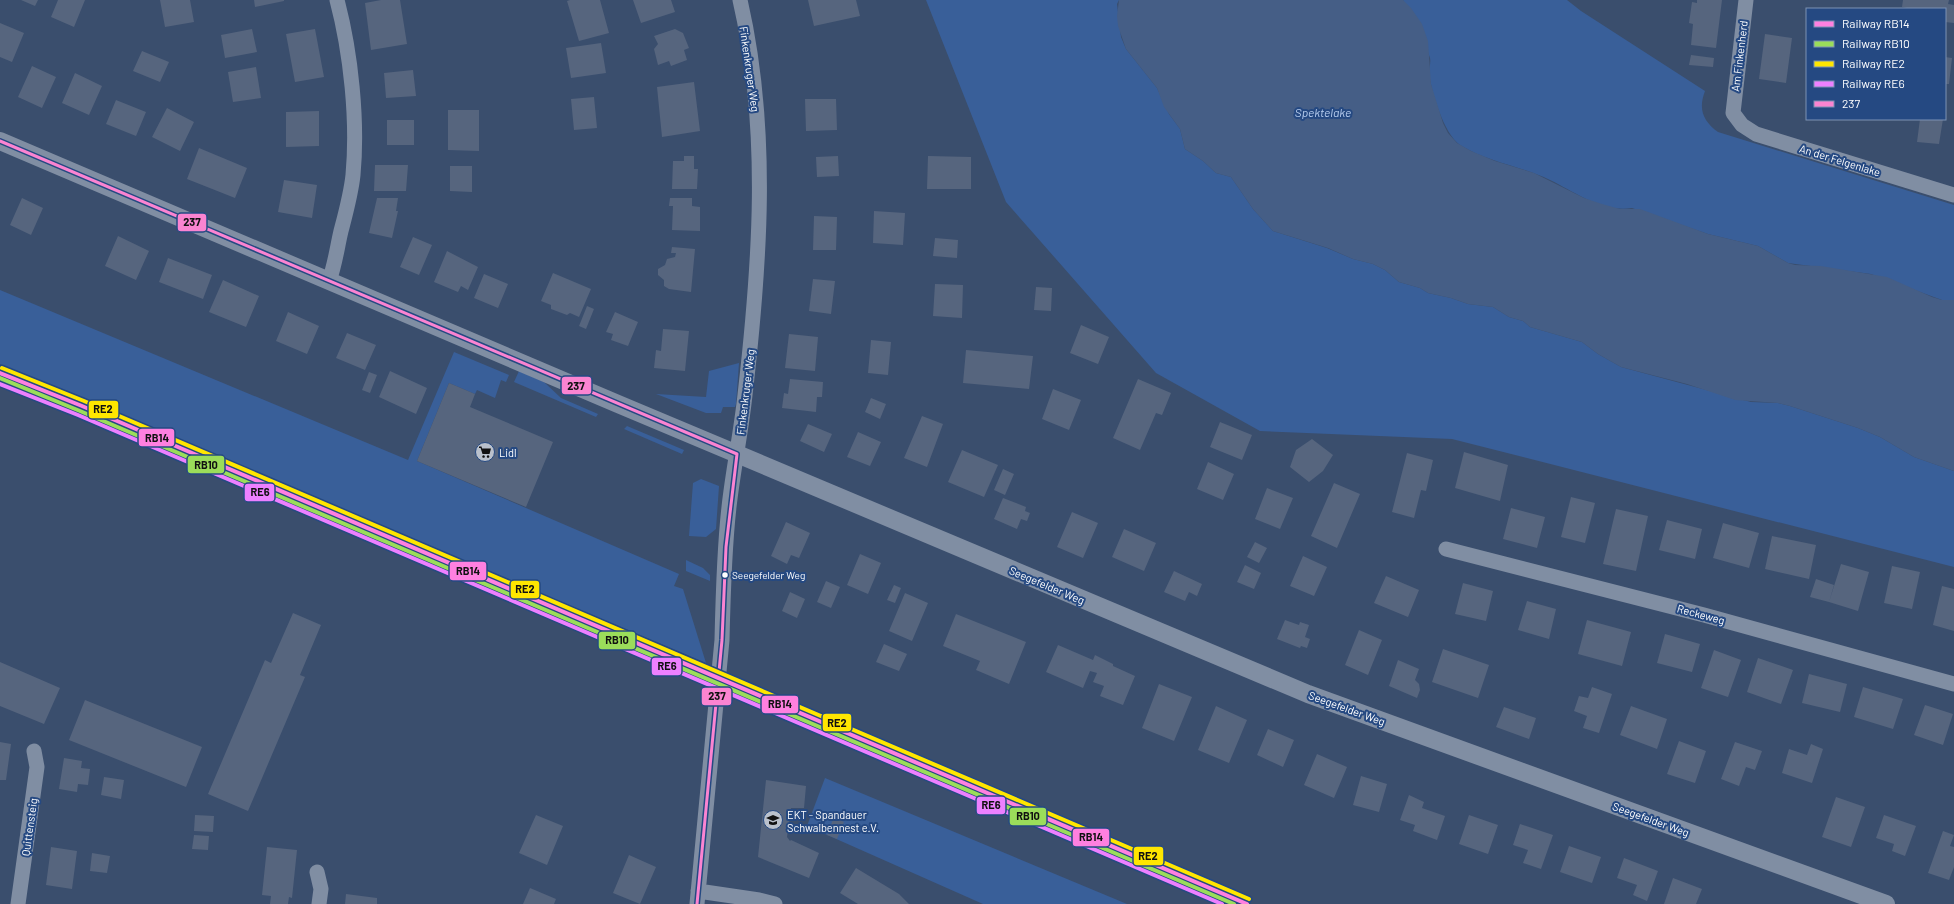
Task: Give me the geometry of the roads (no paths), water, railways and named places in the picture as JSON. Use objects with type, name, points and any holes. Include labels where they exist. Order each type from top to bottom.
[{"type":"street","points":[[329,281],[335,266],[350,196],[354,158],[349,67],[337,0]]},
{"type":"street","name":"Finkenkruger Weg","points":[[697,898],[722,640],[722,600],[729,507],[737,454],[754,307],[759,248],[760,203],[756,101],[752,68],[740,0]]},
{"type":"street","name":"Am Finkenherd","points":[[1733,113],[1746,0]]},
{"type":"street","name":"An der Felgenlake","points":[[1733,113],[1742,125],[1756,134],[1954,196]]},
{"type":"street","name":"Seegefelder Weg","points":[[0,141],[737,454],[1308,694],[1886,904]]},
{"type":"street","name":"Reckeweg","points":[[1446,549],[1704,615],[1954,684]]},
{"type":"street","name":"Quittensteig","points":[[18,904],[37,767],[34,751]]},
{"type":"street","points":[[317,872],[321,889],[319,904]]},
{"type":"street","points":[[697,898],[759,900],[775,904]]},
{"type":"water","name":"Spektelake","points":[[1119,0],[1403,0],[1411,8],[1422,24],[1428,41],[1431,84],[1443,123],[1448,133],[1457,143],[1471,151],[1495,161],[1534,173],[1584,198],[1620,209],[1640,209],[1708,234],[1758,246],[1788,263],[1795,265],[1821,266],[1887,277],[1932,297],[1942,300],[1954,300],[1954,471],[1914,457],[1880,437],[1858,428],[1790,406],[1778,403],[1735,400],[1687,384],[1621,367],[1598,354],[1582,342],[1530,327],[1523,321],[1509,317],[1493,307],[1468,304],[1451,298],[1428,293],[1420,288],[1399,282],[1385,270],[1373,264],[1353,259],[1328,248],[1273,231],[1253,209],[1231,177],[1216,173],[1203,161],[1185,149],[1180,129],[1164,107],[1157,88],[1126,49],[1118,26],[1117,16]]},
{"type":"rail line","name":"RE2","points":[[2,368],[84,401],[1249,899]]},
{"type":"rail line","name":"RB14","points":[[0,373],[82,406],[1247,904]]},
{"type":"rail line","name":"RB10","points":[[0,378],[1234,904]]},
{"type":"rail line","name":"RE6","points":[[0,384],[78,415],[1222,904]]},
{"type":"place","name":"Lidl","points":[[485,452]]},
{"type":"place","name":"Seegefelder Weg","points":[[725,575]]},
{"type":"place","name":"EKT - Spandauer Schwalbennest e.V.","points":[[773,820]]}]
